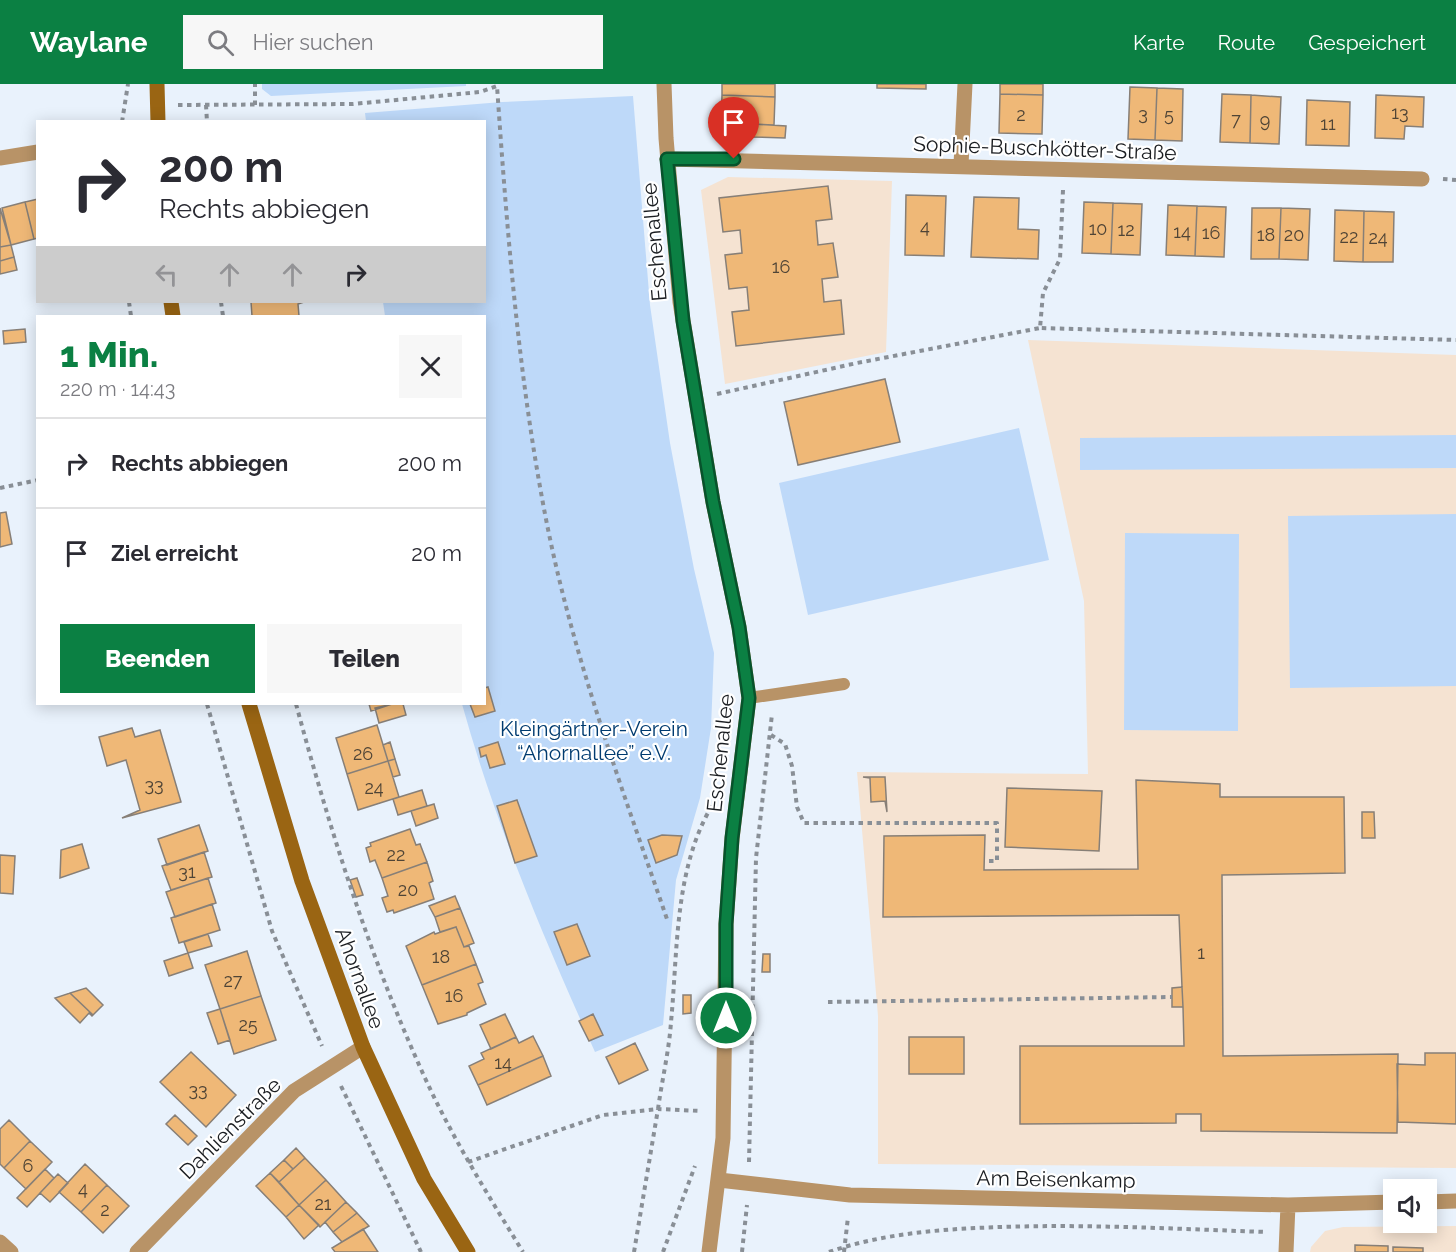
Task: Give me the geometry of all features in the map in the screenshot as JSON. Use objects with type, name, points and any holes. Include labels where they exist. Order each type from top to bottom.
[{"type":"main road","points":[[157,84],[158,120]]},
{"type":"main road","name":"Ahornallee","points":[[249,705],[302,882],[363,1047],[424,1179],[468,1252]]},
{"type":"street","name":"Eschenallee","points":[[664,84],[667,159],[680,302],[713,502],[739,627],[749,698],[732,838],[726,924],[725,1070],[719,1180],[711,1246]]},
{"type":"street","points":[[961,165],[965,84]]},
{"type":"street","points":[[0,158],[36,152]]},
{"type":"street","name":"Sophie-Buschkötter-Straße","points":[[667,159],[1422,179]]},
{"type":"street","name":"Dahlienstraße","points":[[137,1252],[294,1091],[363,1047]]},
{"type":"street","name":"Am Beisenkamp","points":[[719,1180],[850,1196],[1288,1204],[1383,1202]]},
{"type":"street","points":[[1437,1202],[1456,1201]]},
{"type":"street","points":[[1286,1252],[1288,1204]]},
{"type":"street","points":[[0,1242],[11,1252]]},
{"type":"street","points":[[702,1252],[711,1246]]},
{"type":"lane","points":[[749,698],[844,684]]},
{"type":"path","points":[[122,120],[128,84]]},
{"type":"path","points":[[255,84],[255,105]]},
{"type":"path","points":[[158,105],[353,104],[480,92],[497,86],[506,227],[517,336],[545,514],[592,704],[668,922]]},
{"type":"path","points":[[206,105],[207,120]]},
{"type":"path","points":[[1040,328],[1043,293],[1060,259],[1064,171]]},
{"type":"path","points":[[695,399],[868,360],[1040,328],[1456,340]]},
{"type":"path","points":[[0,488],[36,480]]},
{"type":"path","points":[[207,705],[272,931],[332,1067],[421,1252]]},
{"type":"path","points":[[297,705],[338,848],[370,939],[424,1077],[468,1162],[524,1252]]},
{"type":"path","points":[[771,735],[785,744],[792,766],[797,807],[804,823],[997,823],[997,861],[985,861]]},
{"type":"path","points":[[634,1252],[671,1024],[678,924],[698,828],[714,803]]},
{"type":"path","points":[[828,1002],[1172,997]]},
{"type":"path","points":[[468,1162],[603,1115],[658,1109],[704,1111]]},
{"type":"path","points":[[845,1249],[850,1196]]},
{"type":"path","points":[[829,1252],[942,1229],[1069,1225],[1287,1233]]},
{"type":"shaded area","points":[[728,177],[892,181],[886,352],[725,384],[701,190]]},
{"type":"shaded area","points":[[1028,340],[1456,355],[1456,1168],[878,1164],[878,1016],[857,772],[1088,774],[1084,601]]},
{"type":"shaded area","points":[[1437,1226],[1456,1226],[1456,1252],[1310,1252],[1311,1247],[1325,1231],[1343,1227],[1383,1227],[1383,1233],[1437,1233]]},
{"type":"green space","points":[[262,84],[466,84],[466,86],[271,96],[262,89]]},
{"type":"green space","name":"Kleingärtner-Verein “Ahornallee” e.V.","points":[[633,96],[650,305],[670,443],[694,569],[714,653],[711,728],[700,798],[676,880],[663,1025],[595,1052],[557,967],[505,837],[462,705],[486,705],[486,315],[385,315],[383,303],[486,303],[486,120],[366,120],[365,113],[502,102]]},
{"type":"green space","points":[[1019,428],[1049,560],[808,615],[779,483]]},
{"type":"green space","points":[[1456,435],[1456,468],[1080,470],[1080,438]]},
{"type":"green space","points":[[1456,514],[1456,686],[1290,688],[1288,516]]},
{"type":"green space","points":[[1125,533],[1239,534],[1238,731],[1124,730]]},
{"type":"building","points":[[722,84],[775,84],[775,97],[722,95]]},
{"type":"building","points":[[877,84],[926,84],[926,89],[877,88]]},
{"type":"building","points":[[1000,84],[1043,84],[1043,95],[1000,94]]},
{"type":"building","points":[[1130,87],[1157,88],[1155,140],[1128,139]]},
{"type":"building","points":[[1157,88],[1183,89],[1182,141],[1155,140]]},
{"type":"building","points":[[1000,94],[1043,95],[1042,134],[999,133]]},
{"type":"building","points":[[1222,94],[1251,95],[1250,143],[1220,142]]},
{"type":"building","points":[[722,95],[775,97],[774,125],[721,123]]},
{"type":"building","points":[[1251,95],[1281,97],[1279,144],[1250,143]]},
{"type":"building","points":[[1376,95],[1424,97],[1423,127],[1405,126],[1404,139],[1375,138]]},
{"type":"building","points":[[1307,100],[1350,102],[1349,146],[1306,145]]},
{"type":"building","points":[[753,124],[786,126],[785,138],[753,137]]},
{"type":"building","points":[[828,186],[832,219],[816,221],[818,245],[833,243],[838,277],[822,279],[824,302],[841,300],[844,334],[736,346],[732,312],[749,310],[747,287],[729,289],[725,255],[742,253],[740,230],[723,232],[719,198]]},
{"type":"building","points":[[906,195],[946,196],[944,256],[905,255]]},
{"type":"building","points":[[974,197],[1019,198],[1018,229],[1039,230],[1038,259],[971,257]]},
{"type":"building","points":[[36,199],[36,238],[34,239],[25,202]]},
{"type":"building","points":[[25,202],[34,239],[11,245],[2,208]]},
{"type":"building","points":[[1084,202],[1113,203],[1111,254],[1082,253]]},
{"type":"building","points":[[1113,203],[1142,204],[1140,255],[1111,254]]},
{"type":"building","points":[[1168,205],[1197,206],[1195,256],[1166,255]]},
{"type":"building","points":[[1197,206],[1226,207],[1224,257],[1195,256]]},
{"type":"building","points":[[0,208],[11,245],[0,247]]},
{"type":"building","points":[[1252,208],[1281,208],[1279,259],[1251,259]]},
{"type":"building","points":[[1281,208],[1310,209],[1308,260],[1279,259]]},
{"type":"building","points":[[1335,210],[1364,211],[1363,262],[1334,261]]},
{"type":"building","points":[[1364,211],[1394,212],[1393,262],[1363,262]]},
{"type":"building","points":[[11,245],[14,257],[0,261],[0,247]]},
{"type":"building","points":[[14,257],[17,270],[0,274],[0,261]]},
{"type":"building","points":[[251,303],[301,303],[298,304],[299,315],[252,315]]},
{"type":"building","points":[[25,329],[26,342],[4,344],[3,331]]},
{"type":"building","points":[[885,379],[900,442],[798,465],[784,402]]},
{"type":"building","points":[[6,512],[12,544],[0,547],[0,513]]},
{"type":"building","points":[[488,687],[495,711],[475,717],[470,705],[486,705],[486,688]]},
{"type":"building","points":[[369,705],[389,705],[371,711]]},
{"type":"building","points":[[403,705],[406,715],[379,723],[375,708]]},
{"type":"building","points":[[377,725],[388,761],[347,774],[336,738]]},
{"type":"building","points":[[132,728],[135,737],[160,730],[181,802],[122,818],[140,810],[126,760],[107,766],[99,737]]},
{"type":"building","points":[[390,742],[395,759],[388,761],[383,745]]},
{"type":"building","points":[[498,742],[505,764],[490,768],[486,755],[481,757],[479,748]]},
{"type":"building","points":[[395,759],[400,775],[393,777],[388,761]]},
{"type":"building","points":[[388,761],[399,797],[358,810],[347,774]]},
{"type":"building","points":[[863,777],[885,777],[887,812],[885,801],[871,802],[870,778]]},
{"type":"building","points":[[1136,780],[1220,784],[1220,797],[1344,797],[1345,873],[1222,875],[1223,1056],[1398,1054],[1397,1133],[1201,1131],[1201,1114],[1176,1114],[1176,1123],[1020,1124],[1020,1046],[1184,1046],[1183,1007],[1172,1007],[1172,988],[1182,987],[1179,915],[883,917],[884,836],[985,835],[984,870],[1138,869]]},
{"type":"building","points":[[1007,788],[1102,791],[1099,851],[1005,847]]},
{"type":"building","points":[[422,790],[427,806],[398,815],[393,799]]},
{"type":"building","points":[[517,800],[537,856],[515,863],[497,806]]},
{"type":"building","points":[[434,804],[438,818],[416,826],[411,811]]},
{"type":"building","points":[[1362,812],[1374,812],[1375,838],[1362,838]]},
{"type":"building","points":[[199,825],[208,851],[167,865],[158,839]]},
{"type":"building","points":[[410,829],[416,845],[420,844],[427,862],[382,878],[375,860],[370,862],[366,848],[371,846],[370,843]]},
{"type":"building","points":[[662,835],[682,836],[677,855],[656,863],[648,840]]},
{"type":"building","points":[[82,844],[89,868],[60,878],[61,850]]},
{"type":"building","points":[[204,852],[212,877],[171,890],[162,866]]},
{"type":"building","points":[[0,855],[15,856],[13,894],[0,893]]},
{"type":"building","points":[[427,862],[433,881],[429,883],[434,899],[394,913],[393,910],[387,912],[382,898],[388,896],[382,878]]},
{"type":"building","points":[[208,878],[216,903],[175,917],[166,892]]},
{"type":"building","points":[[357,878],[363,895],[356,897],[350,880]]},
{"type":"building","points":[[455,896],[460,908],[435,917],[429,906]]},
{"type":"building","points":[[212,904],[220,930],[179,943],[171,918]]},
{"type":"building","points":[[460,908],[474,943],[464,947],[456,927],[440,932],[435,917]]},
{"type":"building","points":[[577,924],[590,956],[567,965],[554,932]]},
{"type":"building","points":[[456,927],[464,947],[469,946],[476,964],[422,985],[406,946],[434,932],[435,934]]},
{"type":"building","points":[[208,934],[212,946],[188,953],[184,942]]},
{"type":"building","points":[[247,951],[261,996],[220,1009],[205,965]]},
{"type":"building","points":[[188,953],[193,968],[169,976],[164,961]]},
{"type":"building","points":[[763,954],[770,954],[770,972],[762,972]]},
{"type":"building","points":[[476,964],[483,982],[478,984],[486,1004],[467,1015],[438,1024],[422,985]]},
{"type":"building","points":[[1182,987],[1183,1007],[1172,1007],[1172,988]]},
{"type":"building","points":[[86,988],[103,1005],[93,1015],[70,993]]},
{"type":"building","points":[[70,993],[92,1016],[89,1013],[80,1023],[55,998]]},
{"type":"building","points":[[683,995],[691,995],[691,1013],[683,1014]]},
{"type":"building","points":[[261,996],[276,1040],[234,1054],[220,1009]]},
{"type":"building","points":[[220,1009],[230,1040],[218,1044],[207,1013]]},
{"type":"building","points":[[505,1014],[516,1037],[491,1049],[480,1025]]},
{"type":"building","points":[[593,1014],[603,1035],[589,1041],[579,1021]]},
{"type":"building","points":[[533,1036],[543,1056],[478,1085],[469,1066],[484,1059],[481,1053],[516,1037],[519,1043]]},
{"type":"building","points":[[909,1037],[964,1037],[964,1074],[909,1074]]},
{"type":"building","points":[[635,1043],[648,1070],[619,1084],[606,1057]]},
{"type":"building","points":[[191,1052],[236,1095],[206,1127],[160,1082]]},
{"type":"building","points":[[1425,1053],[1456,1053],[1456,1124],[1398,1122],[1397,1064],[1425,1065]]},
{"type":"building","points":[[543,1056],[551,1076],[487,1105],[478,1085]]},
{"type":"building","points":[[175,1115],[197,1136],[188,1145],[166,1124]]},
{"type":"building","points":[[9,1120],[30,1141],[4,1168],[0,1164],[0,1129]]},
{"type":"building","points":[[30,1141],[52,1162],[26,1189],[4,1168]]},
{"type":"building","points":[[296,1148],[305,1158],[293,1169],[284,1160]]},
{"type":"building","points":[[305,1158],[326,1180],[299,1205],[279,1182]]},
{"type":"building","points":[[284,1160],[293,1169],[279,1182],[270,1173]]},
{"type":"building","points":[[85,1164],[107,1185],[81,1212],[59,1192]]},
{"type":"building","points":[[45,1169],[54,1178],[27,1207],[17,1198]]},
{"type":"building","points":[[270,1173],[299,1205],[286,1217],[256,1186]]},
{"type":"building","points":[[58,1174],[68,1183],[50,1202],[40,1193]]},
{"type":"building","points":[[326,1180],[346,1202],[320,1227],[299,1205]]},
{"type":"building","points":[[107,1185],[129,1206],[103,1233],[81,1212]]},
{"type":"building","points":[[346,1202],[357,1213],[333,1232],[325,1222]]},
{"type":"building","points":[[299,1205],[319,1225],[304,1239],[286,1217]]},
{"type":"building","points":[[357,1213],[369,1226],[342,1242],[333,1232]]},
{"type":"building","points":[[363,1229],[378,1252],[335,1252],[332,1248]]},
{"type":"building","points":[[1355,1245],[1388,1246],[1388,1252],[1355,1252]]},
{"type":"building","points":[[1393,1247],[1423,1248],[1423,1252],[1393,1252]]},
{"type":"route","points":[[726,1018],[726,924],[732,838],[749,698],[739,627],[713,502],[680,302],[667,159],[734,159]]}]
